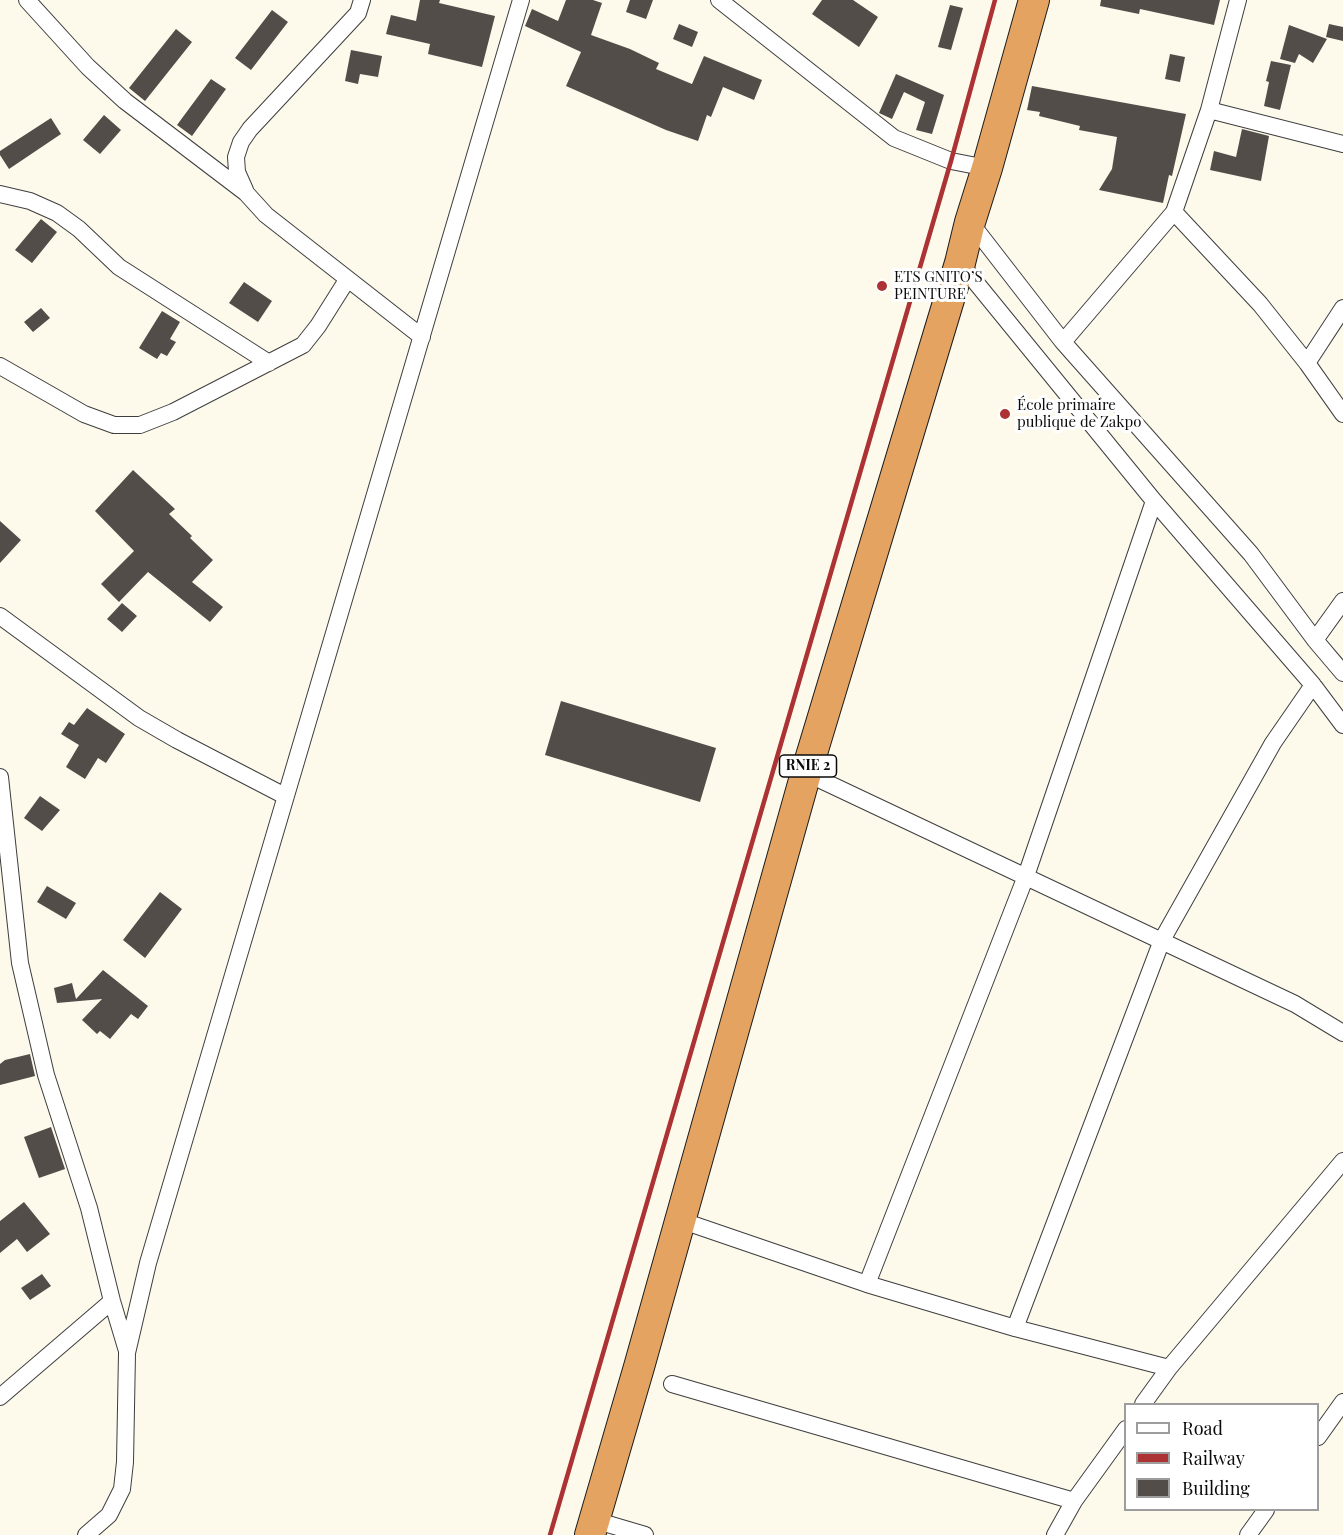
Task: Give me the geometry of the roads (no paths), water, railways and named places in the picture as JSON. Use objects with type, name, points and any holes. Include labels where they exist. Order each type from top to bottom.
[{"type":"highway","name":"RNIE 2","points":[[592,1527],[806,773],[960,264],[1034,0]]},
{"type":"street","points":[[27,0],[80,59],[125,101],[246,193],[266,215],[422,337]]},
{"type":"street","points":[[246,193],[237,172],[236,157],[242,142],[250,129],[358,13],[362,0]]},
{"type":"street","points":[[86,1535],[109,1515],[122,1489],[125,1462],[127,1353],[148,1263],[521,0]]},
{"type":"street","points":[[719,0],[894,138],[951,160],[987,168]]},
{"type":"street","points":[[1063,342],[1174,212],[1209,110],[1238,0]]},
{"type":"street","points":[[1209,110],[1343,144]]},
{"type":"street","points":[[0,194],[30,201],[57,213],[79,229],[119,267],[269,363]]},
{"type":"street","points":[[1174,212],[1260,304],[1307,363],[1343,414]]},
{"type":"street","points":[[970,222],[1063,342],[1251,554],[1315,640],[1343,673]]},
{"type":"street","points":[[960,264],[1154,501],[1313,685],[1343,724]]},
{"type":"street","points":[[0,366],[84,414],[114,425],[141,425],[173,412],[303,345],[347,280]]},
{"type":"street","points":[[1307,363],[1343,308]]},
{"type":"street","points":[[867,1284],[1026,876],[1154,501]]},
{"type":"street","points":[[1315,640],[1343,602]]},
{"type":"street","points":[[0,616],[139,718],[285,796]]},
{"type":"street","points":[[1015,1328],[1162,940],[1273,743],[1313,685]]},
{"type":"street","points":[[806,773],[1295,1004],[1343,1033]]},
{"type":"street","points":[[0,778],[20,963],[46,1075],[88,1208],[127,1353]]},
{"type":"street","points":[[0,919],[12,903]]},
{"type":"street","points":[[1144,1403],[1169,1368],[1343,1161]]},
{"type":"street","points":[[680,1220],[867,1284],[1015,1328],[1169,1368]]},
{"type":"street","points":[[0,1397],[112,1301]]},
{"type":"street","points":[[672,1384],[1074,1501]]},
{"type":"street","points":[[1319,1434],[1343,1402]]},
{"type":"street","points":[[1055,1535],[1074,1501],[1124,1430]]},
{"type":"street","points":[[1248,1535],[1265,1511]]},
{"type":"street","points":[[592,1527],[645,1535]]},
{"type":"railway","points":[[550,1535],[951,161],[995,0]]},
{"type":"place","name":"ETS GNITO’S PEINTURE","points":[[882,286]]},
{"type":"place","name":"École primaire publique de Zakpo","points":[[1005,414]]}]
